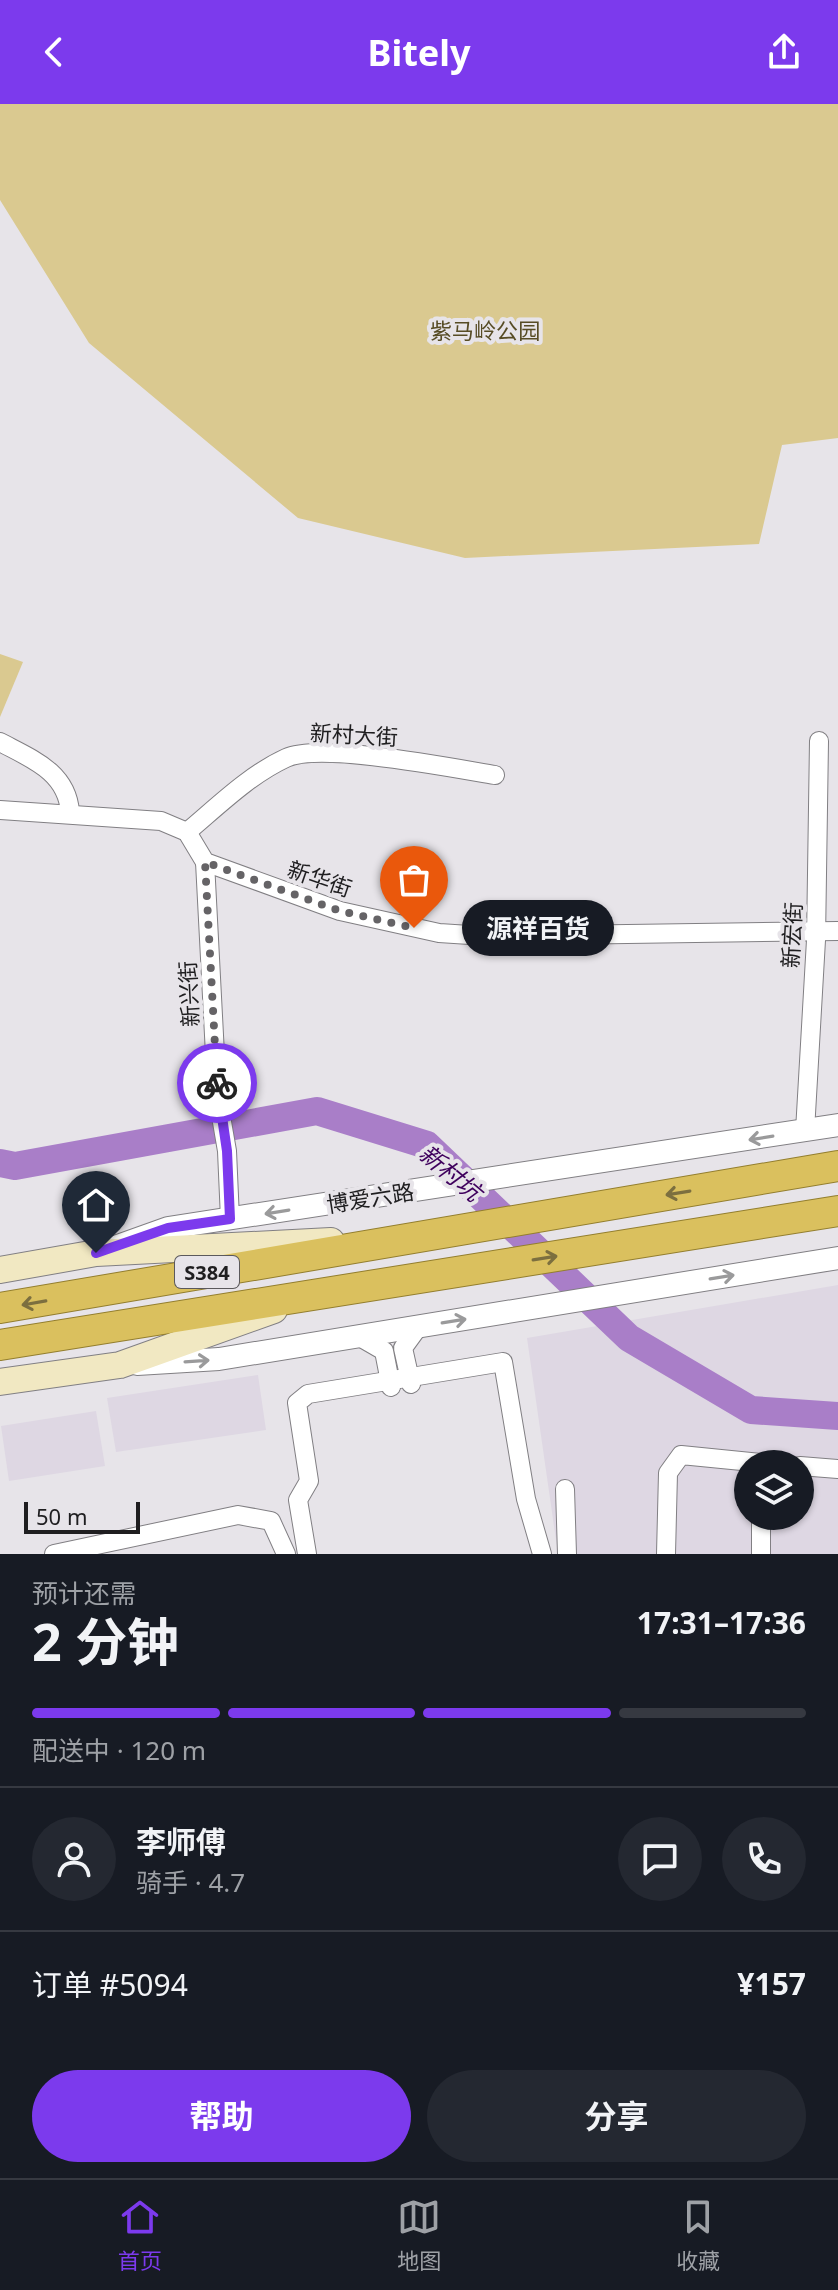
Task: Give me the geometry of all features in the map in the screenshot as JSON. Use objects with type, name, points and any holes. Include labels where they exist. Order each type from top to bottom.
[{"type":"highway","name":"博爱六路","points":[[0,1308],[838,1166]]},
{"type":"highway","name":"S384","points":[[0,1345],[838,1211]]},
{"type":"highway","points":[[792,1220],[838,1229]]},
{"type":"main road","points":[[96,1253],[414,1236]]},
{"type":"main road","name":"博爱六路","points":[[0,1270],[96,1253]]},
{"type":"main road","points":[[0,1382],[120,1365],[319,1293]]},
{"type":"street","name":"新宏街","points":[[805,1131],[817,931],[829,820],[819,741]]},
{"type":"street","points":[[0,742],[60,778],[69,797],[70,812]]},
{"type":"street","name":"新村大街","points":[[187,832],[236,791],[295,755],[379,756],[495,775]]},
{"type":"street","points":[[0,810],[70,812],[161,821],[187,832],[205,862]]},
{"type":"street","name":"新华街","points":[[205,862],[340,911],[439,933],[485,936],[838,931]]},
{"type":"street","name":"新兴街","points":[[205,862],[230,1219]]},
{"type":"street","name":"博爱六路","points":[[96,1253],[168,1228],[838,1125]]},
{"type":"street","points":[[120,1365],[219,1359],[838,1258]]},
{"type":"street","points":[[410,1381],[403,1348],[419,1326]]},
{"type":"street","points":[[358,1336],[384,1351],[390,1384]]},
{"type":"street","points":[[410,1381],[503,1362],[526,1499],[542,1554]]},
{"type":"street","points":[[310,1554],[298,1500],[309,1481],[297,1403],[308,1394],[493,1371],[500,1375],[522,1502],[535,1554]]},
{"type":"street","points":[[666,1554],[668,1473],[681,1455],[734,1460]]},
{"type":"street","points":[[814,1467],[838,1469]]},
{"type":"street","points":[[565,1489],[567,1554]]},
{"type":"street","points":[[54,1554],[238,1515],[271,1521],[286,1554]]},
{"type":"street","points":[[761,1530],[761,1554]]},
{"type":"shaded area","points":[[838,1285],[838,1554],[558,1554],[527,1338]]},
{"type":"shaded area","points":[[258,1375],[266,1430],[116,1452],[107,1398]]},
{"type":"shaded area","points":[[96,1411],[105,1466],[9,1481],[1,1426]]},
{"type":"green space","name":"紫马岭公园","points":[[0,104],[838,104],[838,438],[782,445],[759,544],[465,558],[298,518],[89,343],[0,200]]},
{"type":"green space","points":[[0,654],[23,662],[0,717]]},
{"type":"waterway","name":"新村坑","points":[[0,1163],[15,1166],[317,1111],[427,1145],[629,1338],[751,1410],[838,1416]]},
{"type":"way so far","points":[[217,1083],[205,862],[340,911],[414,928]]},
{"type":"place","name":"源祥百货","points":[[414,928]]},
{"type":"route","points":[[96,1253],[168,1228],[230,1219],[227,1151],[217,1083]]}]
